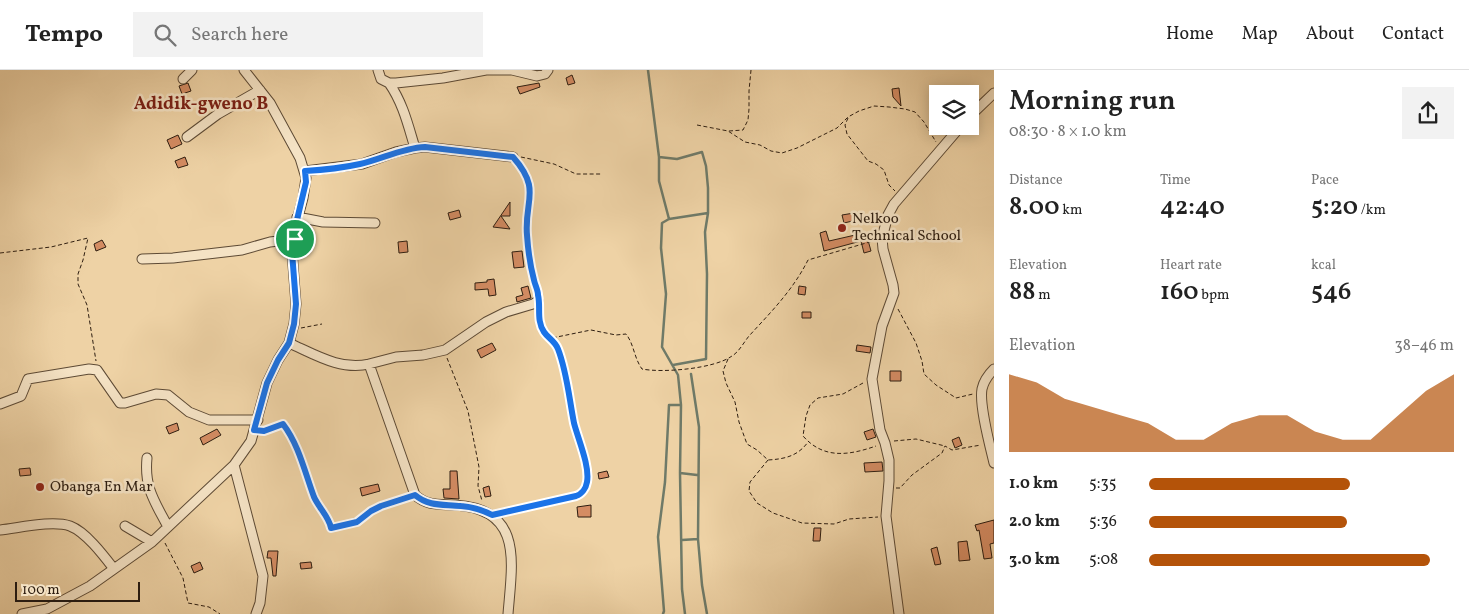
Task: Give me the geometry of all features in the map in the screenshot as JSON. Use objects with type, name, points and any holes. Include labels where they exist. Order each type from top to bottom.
[{"type":"street","points":[[183,79],[192,70]]},
{"type":"street","points":[[22,614],[47,609],[90,586],[152,542],[234,465],[251,441],[264,393],[272,372],[289,343],[293,329],[296,304],[292,252],[297,217],[306,182],[305,171],[283,126],[270,103],[244,70]]},
{"type":"street","points":[[378,70],[381,79],[389,83],[423,81],[486,70],[512,70],[537,76],[545,74],[548,70]]},
{"type":"street","points":[[389,83],[404,111],[415,148]]},
{"type":"street","points":[[186,136],[218,114],[260,90]]},
{"type":"street","points":[[979,107],[994,93]]},
{"type":"street","points":[[898,614],[886,516],[889,460],[880,430],[872,379],[882,326],[893,299],[894,285],[883,249],[882,238],[888,215],[900,197],[953,135]]},
{"type":"street","points":[[305,171],[362,164],[415,148],[425,147],[513,157]]},
{"type":"street","points":[[297,217],[324,222],[375,223]]},
{"type":"street","points":[[142,259],[173,258],[242,250],[270,242],[295,239]]},
{"type":"street","points":[[289,343],[333,362],[354,366],[369,364],[396,356],[423,355],[445,350],[486,322],[506,312],[538,301]]},
{"type":"street","points":[[369,364],[415,495],[427,503],[461,506],[488,513],[503,526],[510,546],[508,614]]},
{"type":"street","points":[[994,368],[987,376],[981,392],[994,463]]},
{"type":"street","points":[[0,404],[21,396],[28,379],[89,369],[98,370],[120,402],[125,403],[156,394],[168,396],[189,412],[209,420],[258,420]]},
{"type":"street","points":[[148,458],[147,485],[164,530]]},
{"type":"street","points":[[234,465],[263,576],[260,603],[256,614]]},
{"type":"street","points":[[0,530],[63,524],[72,527],[102,553],[114,569]]},
{"type":"street","points":[[125,526],[152,542]]},
{"type":"path","points":[[697,125],[728,131],[743,130],[748,120],[751,70]]},
{"type":"path","points":[[728,131],[745,142],[782,153],[797,148],[837,128],[848,117],[874,106],[905,109],[915,112],[924,122],[940,150]]},
{"type":"path","points":[[848,117],[845,125],[848,134],[868,161],[884,170],[889,185],[900,197]]},
{"type":"path","points":[[513,157],[528,158],[554,164],[576,174],[602,174]]},
{"type":"path","points":[[445,350],[468,411],[479,468],[478,486],[488,513],[582,494],[587,482],[586,466],[574,422],[568,386],[558,347],[552,338],[544,332],[538,315],[538,295],[530,262],[526,232],[530,204],[530,182],[520,164],[513,157]]},
{"type":"path","points":[[0,253],[51,247],[88,238],[78,274],[78,284],[87,305],[98,370]]},
{"type":"path","points":[[552,338],[590,330],[616,335],[626,334],[630,339],[636,362],[642,369],[655,372],[711,366],[732,356],[789,292],[800,277],[808,260],[882,238]]},
{"type":"path","points":[[893,299],[916,343],[924,374],[936,385],[956,398],[981,392]]},
{"type":"path","points":[[293,329],[322,324]]},
{"type":"path","points":[[728,358],[723,371],[726,383],[735,402],[744,438],[748,444],[768,460],[784,459],[795,455],[808,442]]},
{"type":"path","points":[[872,379],[843,394],[818,398],[810,405],[803,436],[808,442],[828,452],[841,454],[856,453],[885,443],[916,439],[945,446],[952,450],[990,443]]},
{"type":"path","points":[[254,430],[264,431],[283,424],[287,429],[308,476],[315,498],[323,514],[330,521],[331,528],[357,522],[381,506],[415,495]]},
{"type":"path","points":[[888,489],[900,488],[912,475],[942,453],[945,446]]},
{"type":"path","points":[[768,460],[750,482],[749,491],[757,503],[773,513],[802,523],[834,524],[849,519],[886,516]]},
{"type":"path","points":[[164,530],[183,578],[188,603],[209,607],[220,614]]},
{"type":"building","points":[[572,75],[575,83],[568,85],[566,78]]},
{"type":"building","points":[[188,83],[191,91],[182,94],[179,86]]},
{"type":"building","points":[[539,83],[540,87],[520,94],[517,87]]},
{"type":"building","points":[[899,88],[901,106],[893,97],[892,89]]},
{"type":"building","points":[[178,135],[182,144],[171,149],[167,140]]},
{"type":"building","points":[[185,157],[188,165],[178,168],[175,161]]},
{"type":"building","points":[[510,202],[510,216],[501,216],[510,229],[493,227]]},
{"type":"building","points":[[459,210],[461,217],[450,220],[448,213]]},
{"type":"building","points":[[860,212],[861,219],[844,223],[842,215]]},
{"type":"building","points":[[826,231],[829,241],[864,233],[865,235],[866,233],[871,251],[864,253],[861,241],[824,251],[820,233]]},
{"type":"building","points":[[102,240],[106,247],[96,251],[94,244]]},
{"type":"building","points":[[407,241],[408,252],[399,253],[398,242]]},
{"type":"building","points":[[522,251],[524,267],[514,268],[512,252]]},
{"type":"building","points":[[494,279],[496,295],[489,296],[488,289],[475,290],[475,283]]},
{"type":"building","points":[[528,286],[531,298],[517,302],[516,297],[523,295],[521,288]]},
{"type":"building","points":[[799,286],[806,287],[805,295],[798,294]]},
{"type":"building","points":[[802,312],[811,312],[811,318],[802,318]]},
{"type":"building","points":[[492,343],[496,350],[481,358],[477,350]]},
{"type":"building","points":[[857,345],[871,347],[870,353],[856,351]]},
{"type":"building","points":[[890,371],[901,371],[901,381],[890,381]]},
{"type":"building","points":[[177,423],[179,430],[169,434],[166,427]]},
{"type":"building","points":[[217,429],[221,435],[203,445],[200,438]]},
{"type":"building","points":[[873,429],[876,437],[867,440],[864,432]]},
{"type":"building","points":[[959,437],[962,445],[955,448],[952,440]]},
{"type":"building","points":[[882,462],[883,471],[865,472],[864,463]]},
{"type":"building","points":[[30,468],[31,475],[20,476],[19,469]]},
{"type":"building","points":[[450,471],[457,471],[459,499],[444,498],[443,489],[450,489]]},
{"type":"building","points":[[607,471],[609,477],[599,479],[598,473]]},
{"type":"building","points":[[378,484],[380,491],[362,496],[360,488]]},
{"type":"building","points":[[489,486],[491,496],[485,497],[483,488]]},
{"type":"building","points":[[591,505],[591,517],[578,517],[577,507]]},
{"type":"building","points":[[994,520],[994,543],[990,544],[992,558],[984,559],[979,530],[977,531],[975,525]]},
{"type":"building","points":[[814,528],[821,528],[820,541],[813,541]]},
{"type":"building","points":[[967,541],[970,560],[959,561],[958,542]]},
{"type":"building","points":[[937,547],[941,564],[935,565],[931,549]]},
{"type":"building","points":[[268,551],[278,551],[276,576],[273,576],[271,558],[267,558]]},
{"type":"building","points":[[200,562],[203,569],[194,573],[191,566]]},
{"type":"building","points":[[311,562],[312,568],[301,569],[300,563]]},
{"type":"waterway","points":[[648,70],[659,157],[677,159],[702,152],[706,166],[708,188],[708,213],[705,232],[707,274],[706,359],[673,365]]},
{"type":"waterway","points":[[659,157],[659,181],[669,219],[708,213]]},
{"type":"waterway","points":[[669,219],[662,223],[661,248],[666,294],[662,347],[678,375],[681,405],[682,589],[685,614]]},
{"type":"waterway","points":[[691,374],[699,427],[698,539],[702,585],[707,614]]},
{"type":"waterway","points":[[663,614],[658,537],[665,482],[669,405],[681,405]]},
{"type":"waterway","points":[[680,473],[697,475]]},
{"type":"waterway","points":[[682,540],[698,539]]},
{"type":"place","name":"Nelkoo Technical School","points":[[842,228]]},
{"type":"place","name":"Obanga En Mar","points":[[40,487]]},
{"type":"district","name":"Adidik-gweno B","points":[[201,104]]},
{"type":"route","points":[[425,147],[471,154],[513,157],[520,164],[530,182],[530,204],[526,232],[530,262],[538,295],[538,315],[544,332],[552,338],[558,347],[568,386],[574,422],[586,466],[587,482],[582,494],[569,499],[492,515],[469,507],[427,503],[415,495],[381,506],[357,522],[331,528],[330,521],[323,514],[315,498],[290,434],[283,424],[264,431],[254,430],[267,383],[289,343],[294,324],[296,294],[292,252],[295,239],[297,217],[306,182],[305,171],[362,164],[396,152],[425,147]]}]
